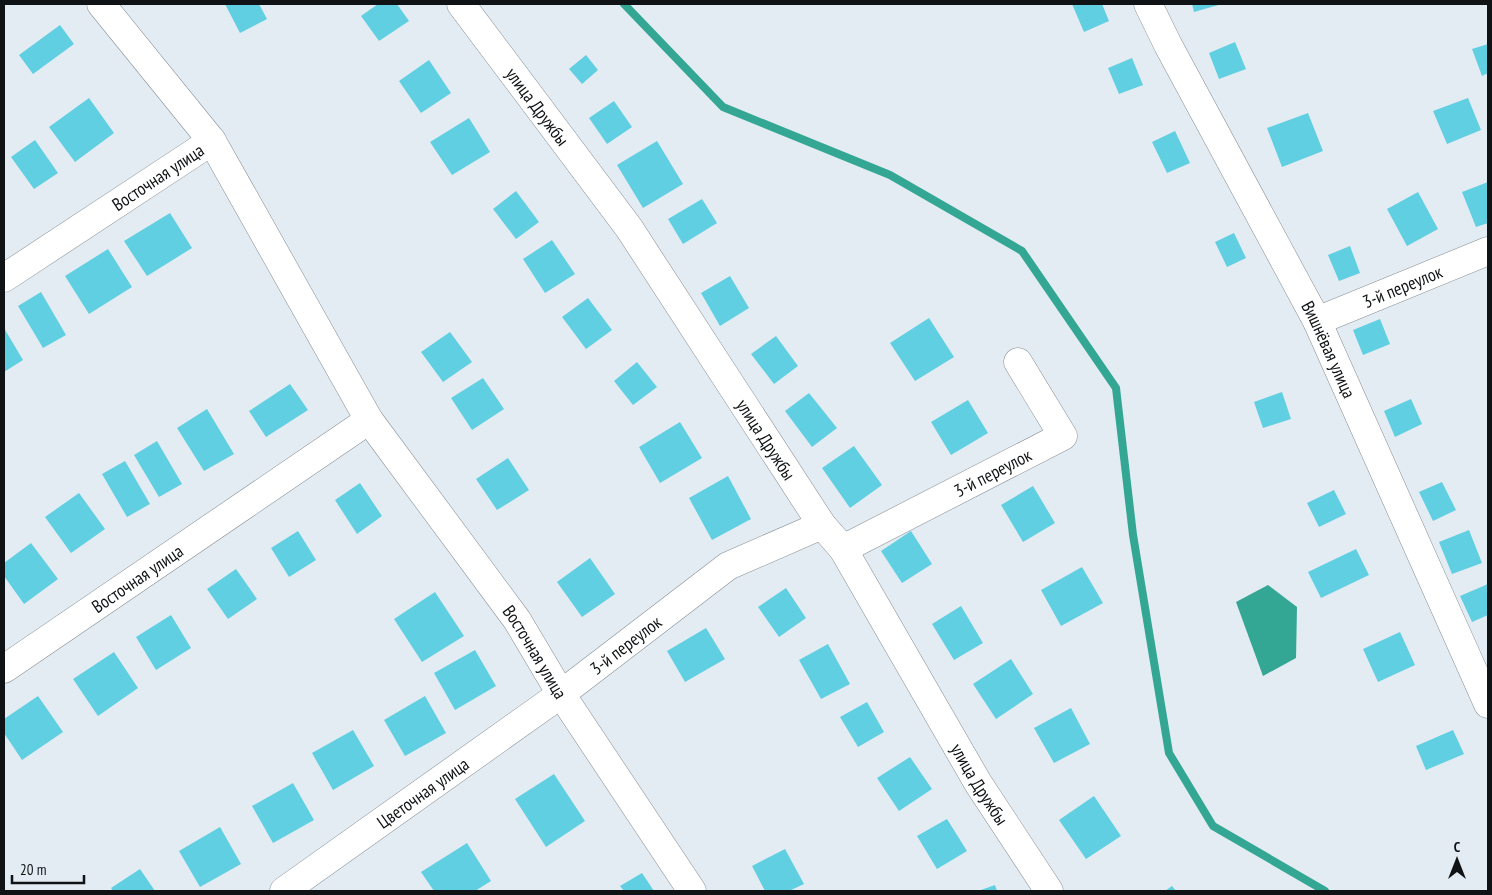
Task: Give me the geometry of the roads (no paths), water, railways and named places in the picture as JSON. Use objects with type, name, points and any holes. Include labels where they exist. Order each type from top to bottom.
[{"type":"street","name":"улица Дружбы","points":[[461,4],[629,228],[822,525],[843,549],[978,783],[1049,891]]},
{"type":"street","name":"Вишнёвая улица","points":[[1148,4],[1168,45],[1318,321],[1488,704]]},
{"type":"street","name":"Восточная улица","points":[[105,5],[212,141],[370,420],[517,620],[561,694],[692,891]]},
{"type":"street","name":"Восточная улица","points":[[4,278],[212,141]]},
{"type":"street","name":"3-й переулок","points":[[1318,321],[1488,251]]},
{"type":"street","name":"3-й переулок","points":[[843,549],[1063,436],[1018,362]]},
{"type":"street","name":"Восточная улица","points":[[4,669],[370,420]]},
{"type":"street","name":"3-й переулок","points":[[561,694],[728,566],[822,525]]},
{"type":"street","name":"Цветочная улица","points":[[284,891],[561,694]]},
{"type":"waterway","points":[[624,4],[723,107],[890,175],[1022,251],[1116,388],[1133,535],[1169,753],[1213,826],[1325,891]]}]
